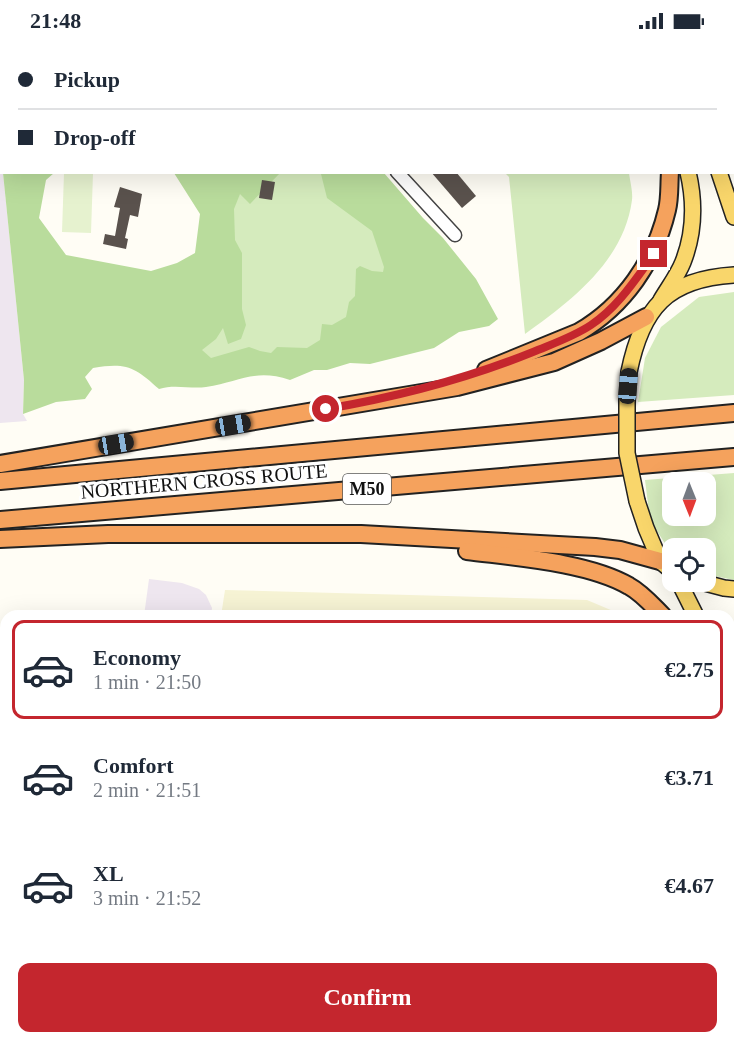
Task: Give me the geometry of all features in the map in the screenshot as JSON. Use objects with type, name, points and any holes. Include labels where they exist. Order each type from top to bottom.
[{"type":"highway","points":[[373,401],[491,369],[593,324],[624,296],[654,254],[668,208],[670,174]]},
{"type":"highway","points":[[0,464],[457,387],[554,362],[646,317]]},
{"type":"highway","name":"NORTHERN CROSS ROUTE","points":[[0,481],[734,414]]},
{"type":"highway","name":"NORTHERN CROSS ROUTE","points":[[0,520],[734,457]]},
{"type":"highway","points":[[0,539],[108,534],[361,534],[595,547],[620,550],[662,565]]},
{"type":"highway","points":[[361,534],[578,568],[628,585],[657,610]]},
{"type":"main road","points":[[662,558],[646,528],[637,501],[627,453],[627,400],[629,372],[634,349],[646,317],[661,300],[683,263],[692,224],[688,174]]},
{"type":"main road","points":[[720,174],[734,217]]},
{"type":"main road","points":[[661,300],[692,282],[716,276],[734,275]]},
{"type":"main road","points":[[716,586],[734,589]]},
{"type":"main road","points":[[684,592],[693,610]]},
{"type":"street","points":[[399,174],[454,236]]},
{"type":"shaded area","points":[[0,174],[3,174],[24,380],[23,414],[27,421],[0,423]]},
{"type":"shaded area","points":[[149,579],[182,583],[199,589],[206,595],[212,608],[212,610],[145,610]]},
{"type":"shaded area","points":[[225,590],[587,600],[611,610],[222,610]]},
{"type":"green space","points":[[3,174],[53,174],[46,180],[39,218],[66,255],[151,271],[177,263],[195,253],[200,214],[175,174],[279,174],[250,204],[240,194],[234,209],[235,240],[242,253],[242,309],[246,325],[241,339],[228,344],[223,328],[216,339],[202,350],[211,358],[249,347],[271,353],[277,347],[307,348],[320,340],[322,324],[332,325],[346,317],[349,302],[355,296],[356,269],[360,266],[372,271],[383,272],[384,267],[372,231],[327,198],[321,174],[385,174],[443,238],[476,279],[498,319],[489,326],[459,332],[434,348],[370,364],[350,363],[327,370],[314,370],[290,380],[267,375],[247,377],[206,387],[159,389],[129,368],[114,366],[93,368],[85,377],[92,389],[85,399],[56,402],[23,414],[24,380]]},
{"type":"green space","points":[[64,174],[93,174],[91,233],[62,232]]},
{"type":"green space","points":[[244,174],[334,174],[396,235],[388,267],[322,359],[207,368],[196,358],[228,228],[234,187]]},
{"type":"green space","points":[[506,174],[629,174],[632,190],[627,222],[607,261],[577,293],[525,334],[509,177]]},
{"type":"green space","points":[[734,292],[734,395],[638,402],[645,358],[661,327],[699,297]]},
{"type":"green space","points":[[734,473],[734,580],[716,576],[716,538],[662,539],[650,520],[645,480],[662,479],[662,526],[716,526],[716,474]]},
{"type":"building","points":[[433,174],[458,174],[476,196],[462,208]]},
{"type":"building","points":[[262,180],[275,182],[272,200],[259,198]]},
{"type":"building","points":[[120,187],[142,194],[138,217],[130,215],[125,238],[128,239],[126,249],[103,244],[105,234],[115,236],[120,208],[114,207]]},
{"type":"route","points":[[326,409],[373,401],[456,380],[491,369],[579,332],[593,324],[624,296],[654,254]]}]
